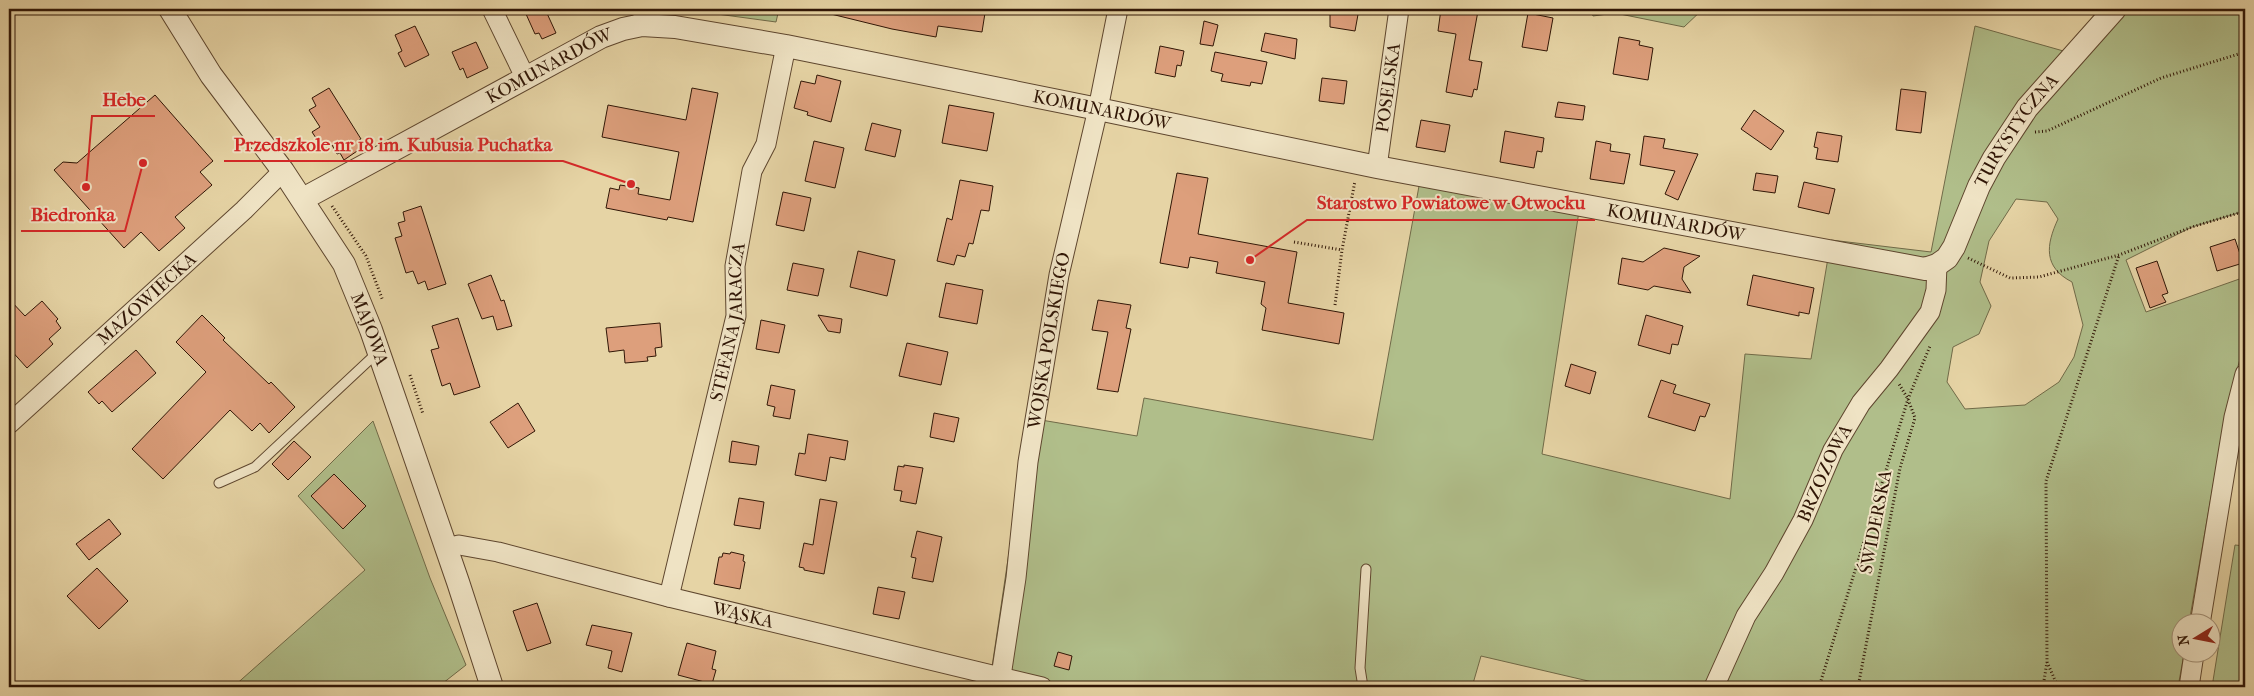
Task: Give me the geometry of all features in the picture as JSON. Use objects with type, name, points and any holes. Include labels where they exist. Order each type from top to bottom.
[{"type":"street","name":"MAJOWA","points":[[170,9],[211,75],[303,199],[344,264],[378,352],[492,687]]},
{"type":"street","points":[[492,9],[526,79]]},
{"type":"street","name":"WOJSKA POLSKIEGO","points":[[1001,676],[1016,578],[1028,462],[1059,276],[1098,108],[1118,9]]},
{"type":"street","name":"POSELSKA","points":[[1367,165],[1399,9]]},
{"type":"street","name":"TURYSTYCZNA","points":[[1937,265],[1947,258],[1954,247],[1979,186],[2012,128],[2027,108],[2115,9]]},
{"type":"street","name":"KOMUNARDÓW","points":[[303,199],[601,37],[623,29],[643,17],[675,27],[786,46],[1098,108],[1367,165],[1924,269],[1937,265]]},
{"type":"street","name":"STEFANA JARACZA","points":[[669,597],[736,316],[736,266],[752,171],[766,144],[786,46]]},
{"type":"street","name":"MAZOWIECKA","points":[[9,424],[244,210],[283,171]]},
{"type":"street","name":"BRZOZOWA","points":[[1714,687],[1746,616],[1774,573],[1803,520],[1833,450],[1861,402],[1889,369],[1930,312],[1936,290],[1937,265]]},
{"type":"street","points":[[2202,614],[2234,416],[2245,374]]},
{"type":"street","name":"WĄSKA","points":[[446,548],[459,545],[498,552],[669,597],[1042,687]]},
{"type":"street","points":[[2189,687],[2192,664]]},
{"type":"lane","points":[[219,483],[255,467],[378,352]]},
{"type":"lane","points":[[1363,687],[1360,668],[1366,569]]},
{"type":"path","points":[[2027,132],[2047,132],[2161,78],[2245,52]]},
{"type":"path","points":[[1336,305],[1342,250],[1367,165]]},
{"type":"path","points":[[1961,254],[2010,278],[2040,277],[2118,255],[2192,227],[2245,211]]},
{"type":"path","points":[[1294,242],[1342,250]]},
{"type":"path","points":[[2043,687],[2046,662],[2046,482],[2118,255]]},
{"type":"path","points":[[1819,687],[1908,399],[1930,345]]},
{"type":"path","name":"ŚWIDERSKA","points":[[1858,687],[1900,468],[1916,418],[1908,399],[1889,369]]},
{"type":"path","points":[[2046,662],[2058,687]]},
{"type":"green space","points":[[696,9],[779,9],[776,22],[695,11]]},
{"type":"green space","points":[[1590,9],[1703,9],[1684,27],[1615,13],[1593,16]]},
{"type":"green space","points":[[2118,9],[2245,9],[2245,211],[2192,227],[2126,260],[2146,312],[2245,277],[2245,341],[2227,406],[2191,614],[2172,614],[2172,664],[2182,664],[2178,687],[1614,687],[1481,656],[1472,687],[989,687],[1029,418],[1137,436],[1144,398],[1373,440],[1421,175],[1581,198],[1542,454],[1730,499],[1745,354],[1811,359],[1831,240],[1931,252],[1975,26],[2074,54]],"holes":[[[2016,199],[2047,202],[2058,219],[2051,238],[2050,255],[2056,269],[2072,282],[2083,325],[2074,357],[2059,382],[2025,405],[1965,409],[1947,382],[1953,347],[1979,334],[1991,306],[1980,282],[1989,241]]]},
{"type":"green space","points":[[373,421],[430,578],[466,665],[438,687],[233,687],[365,570],[298,496]]},
{"type":"green space","points":[[2235,545],[2245,546],[2245,687],[2212,687],[2216,664],[2222,664],[2222,625]]},
{"type":"building","points":[[539,9],[545,9],[556,33],[542,39],[539,33],[535,34],[526,14]]},
{"type":"building","points":[[832,9],[962,9],[985,13],[982,32],[938,26],[936,37],[892,29],[831,14]]},
{"type":"building","points":[[1333,9],[1359,9],[1355,31],[1330,27],[1330,12],[1333,12]]},
{"type":"building","points":[[1441,9],[1478,11],[1469,60],[1482,62],[1477,90],[1474,89],[1472,97],[1446,92],[1456,34],[1438,31]]},
{"type":"building","points":[[1528,13],[1553,18],[1547,51],[1522,47]]},
{"type":"building","points":[[1204,21],[1218,25],[1213,46],[1200,44]]},
{"type":"building","points":[[415,26],[429,55],[405,67],[398,53],[402,51],[395,35]]},
{"type":"building","points":[[1265,33],[1297,39],[1295,59],[1261,51]]},
{"type":"building","points":[[1619,37],[1640,41],[1639,45],[1653,48],[1648,80],[1613,74]]},
{"type":"building","points":[[476,42],[488,68],[467,78],[463,68],[460,70],[452,52]]},
{"type":"building","points":[[1160,46],[1184,51],[1181,66],[1177,65],[1175,77],[1155,73]]},
{"type":"building","points":[[1215,52],[1267,62],[1262,84],[1251,82],[1250,86],[1221,81],[1223,74],[1211,71]]},
{"type":"building","points":[[817,75],[841,81],[831,122],[807,115],[808,112],[794,108],[801,81],[815,84]]},
{"type":"building","points":[[1322,78],[1347,81],[1344,104],[1319,101]]},
{"type":"building","points":[[329,88],[361,139],[359,140],[363,147],[344,160],[340,153],[337,154],[332,145],[324,150],[312,132],[320,127],[309,110],[316,106],[312,98]]},
{"type":"building","points":[[692,88],[718,93],[693,222],[668,217],[667,220],[606,208],[610,188],[619,190],[620,185],[639,188],[638,194],[670,200],[679,152],[602,137],[608,105],[686,120]]},
{"type":"building","points":[[1901,89],[1926,92],[1921,133],[1896,130]]},
{"type":"building","points":[[155,95],[213,161],[200,172],[212,185],[175,217],[185,228],[159,251],[141,232],[124,248],[54,170],[63,162],[77,163]]},
{"type":"building","points":[[1558,102],[1585,106],[1583,120],[1555,117]]},
{"type":"building","points":[[949,105],[994,113],[987,151],[942,143]]},
{"type":"building","points":[[1754,110],[1784,131],[1771,150],[1741,129]]},
{"type":"building","points":[[1421,120],[1450,125],[1445,152],[1416,147]]},
{"type":"building","points":[[872,123],[901,130],[895,157],[865,150]]},
{"type":"building","points":[[1505,131],[1544,138],[1542,152],[1537,151],[1534,168],[1500,162]]},
{"type":"building","points":[[1817,132],[1842,136],[1838,162],[1816,159],[1818,148],[1814,147]]},
{"type":"building","points":[[1644,136],[1665,139],[1663,148],[1698,154],[1678,200],[1665,194],[1675,171],[1640,165]]},
{"type":"building","points":[[814,141],[844,148],[835,188],[805,181]]},
{"type":"building","points":[[1596,141],[1611,144],[1610,151],[1630,154],[1624,184],[1590,179]]},
{"type":"building","points":[[1177,173],[1208,178],[1198,234],[1297,252],[1288,303],[1344,313],[1339,344],[1262,330],[1266,308],[1261,304],[1265,282],[1216,273],[1218,262],[1190,257],[1188,268],[1160,263]]},
{"type":"building","points":[[1756,173],[1778,176],[1775,193],[1753,190]]},
{"type":"building","points":[[960,180],[993,186],[989,211],[981,210],[973,244],[969,243],[965,257],[957,255],[954,265],[937,261],[947,218],[952,220]]},
{"type":"building","points":[[1804,182],[1835,189],[1829,214],[1798,207]]},
{"type":"building","points":[[783,192],[811,198],[804,231],[776,225]]},
{"type":"building","points":[[421,206],[446,284],[428,290],[425,281],[418,284],[413,271],[406,273],[395,238],[402,236],[398,223],[405,221],[403,212]]},
{"type":"building","points":[[2235,239],[2243,263],[2217,271],[2210,247]]},
{"type":"building","points":[[1664,248],[1700,256],[1684,267],[1682,279],[1691,293],[1654,286],[1648,290],[1618,284],[1622,258],[1643,262]]},
{"type":"building","points":[[858,251],[895,260],[887,296],[850,287]]},
{"type":"building","points":[[2157,261],[2168,293],[2162,295],[2166,302],[2150,308],[2136,268]]},
{"type":"building","points":[[793,263],[824,269],[818,296],[787,290]]},
{"type":"building","points":[[491,275],[501,301],[504,300],[512,326],[497,330],[493,316],[482,319],[468,284]]},
{"type":"building","points":[[1753,275],[1814,288],[1809,314],[1799,312],[1799,316],[1747,305]]},
{"type":"building","points":[[946,283],[983,290],[977,324],[939,317]]},
{"type":"building","points":[[9,299],[25,316],[42,301],[58,319],[56,321],[61,328],[49,339],[53,344],[27,368],[9,348]]},
{"type":"building","points":[[1098,300],[1131,305],[1126,328],[1131,329],[1118,392],[1097,389],[1108,332],[1092,330]]},
{"type":"building","points":[[202,315],[225,338],[223,340],[269,384],[271,382],[295,407],[269,433],[260,423],[252,431],[230,410],[163,479],[132,449],[206,372],[176,342]]},
{"type":"building","points":[[818,315],[842,319],[840,333],[828,331]]},
{"type":"building","points":[[1646,315],[1683,326],[1678,345],[1672,344],[1670,354],[1638,345]]},
{"type":"building","points":[[458,318],[480,387],[454,395],[450,383],[442,386],[431,350],[439,348],[432,326]]},
{"type":"building","points":[[761,320],[785,325],[779,353],[756,349]]},
{"type":"building","points":[[660,323],[662,347],[655,348],[656,356],[647,357],[648,361],[625,363],[624,350],[609,352],[606,328]]},
{"type":"building","points":[[907,343],[948,352],[941,385],[899,376]]},
{"type":"building","points":[[136,350],[156,373],[112,412],[102,401],[99,404],[88,392]]},
{"type":"building","points":[[1571,364],[1596,372],[1590,394],[1565,386]]},
{"type":"building","points":[[1661,380],[1676,385],[1673,393],[1710,404],[1705,417],[1700,416],[1695,431],[1648,417]]},
{"type":"building","points":[[771,385],[795,390],[790,419],[773,416],[775,407],[767,405]]},
{"type":"building","points":[[518,403],[535,431],[508,448],[490,422]]},
{"type":"building","points":[[934,413],[959,418],[954,442],[930,437]]},
{"type":"building","points":[[808,434],[848,441],[845,460],[830,457],[826,481],[795,475],[799,453],[805,454]]},
{"type":"building","points":[[294,441],[311,457],[288,480],[272,464]]},
{"type":"building","points":[[732,441],[759,446],[756,465],[729,462]]},
{"type":"building","points":[[904,465],[923,468],[916,504],[900,501],[902,491],[894,490],[898,466],[904,467]]},
{"type":"building","points":[[334,474],[366,506],[343,529],[311,496]]},
{"type":"building","points":[[739,498],[764,502],[760,529],[734,525]]},
{"type":"building","points":[[820,499],[837,502],[824,574],[804,570],[804,568],[799,567],[804,543],[813,545]]},
{"type":"building","points":[[109,519],[121,534],[89,560],[76,544]]},
{"type":"building","points":[[917,531],[942,537],[933,582],[912,578],[916,558],[911,557]]},
{"type":"building","points":[[731,552],[744,555],[743,561],[745,562],[740,589],[714,584],[719,557],[722,557],[723,553],[730,554]]},
{"type":"building","points":[[97,568],[128,601],[99,629],[67,596]]},
{"type":"building","points":[[878,587],[905,592],[899,619],[873,614]]},
{"type":"building","points":[[537,603],[551,643],[527,651],[513,611]]},
{"type":"building","points":[[592,625],[632,633],[622,672],[608,668],[612,651],[586,645]]},
{"type":"building","points":[[687,643],[716,651],[712,669],[716,670],[712,684],[678,675]]},
{"type":"building","points":[[1058,652],[1072,656],[1069,670],[1054,666]]},
{"type":"place","name":"Biedronka","points":[[143,163]]},
{"type":"place","name":"Przedszkole nr 18 im. Kubusia Puchatka","points":[[631,184]]},
{"type":"place","name":"Hebe","points":[[86,187]]},
{"type":"place","name":"Starostwo Powiatowe w Otwocku","points":[[1250,260]]}]
